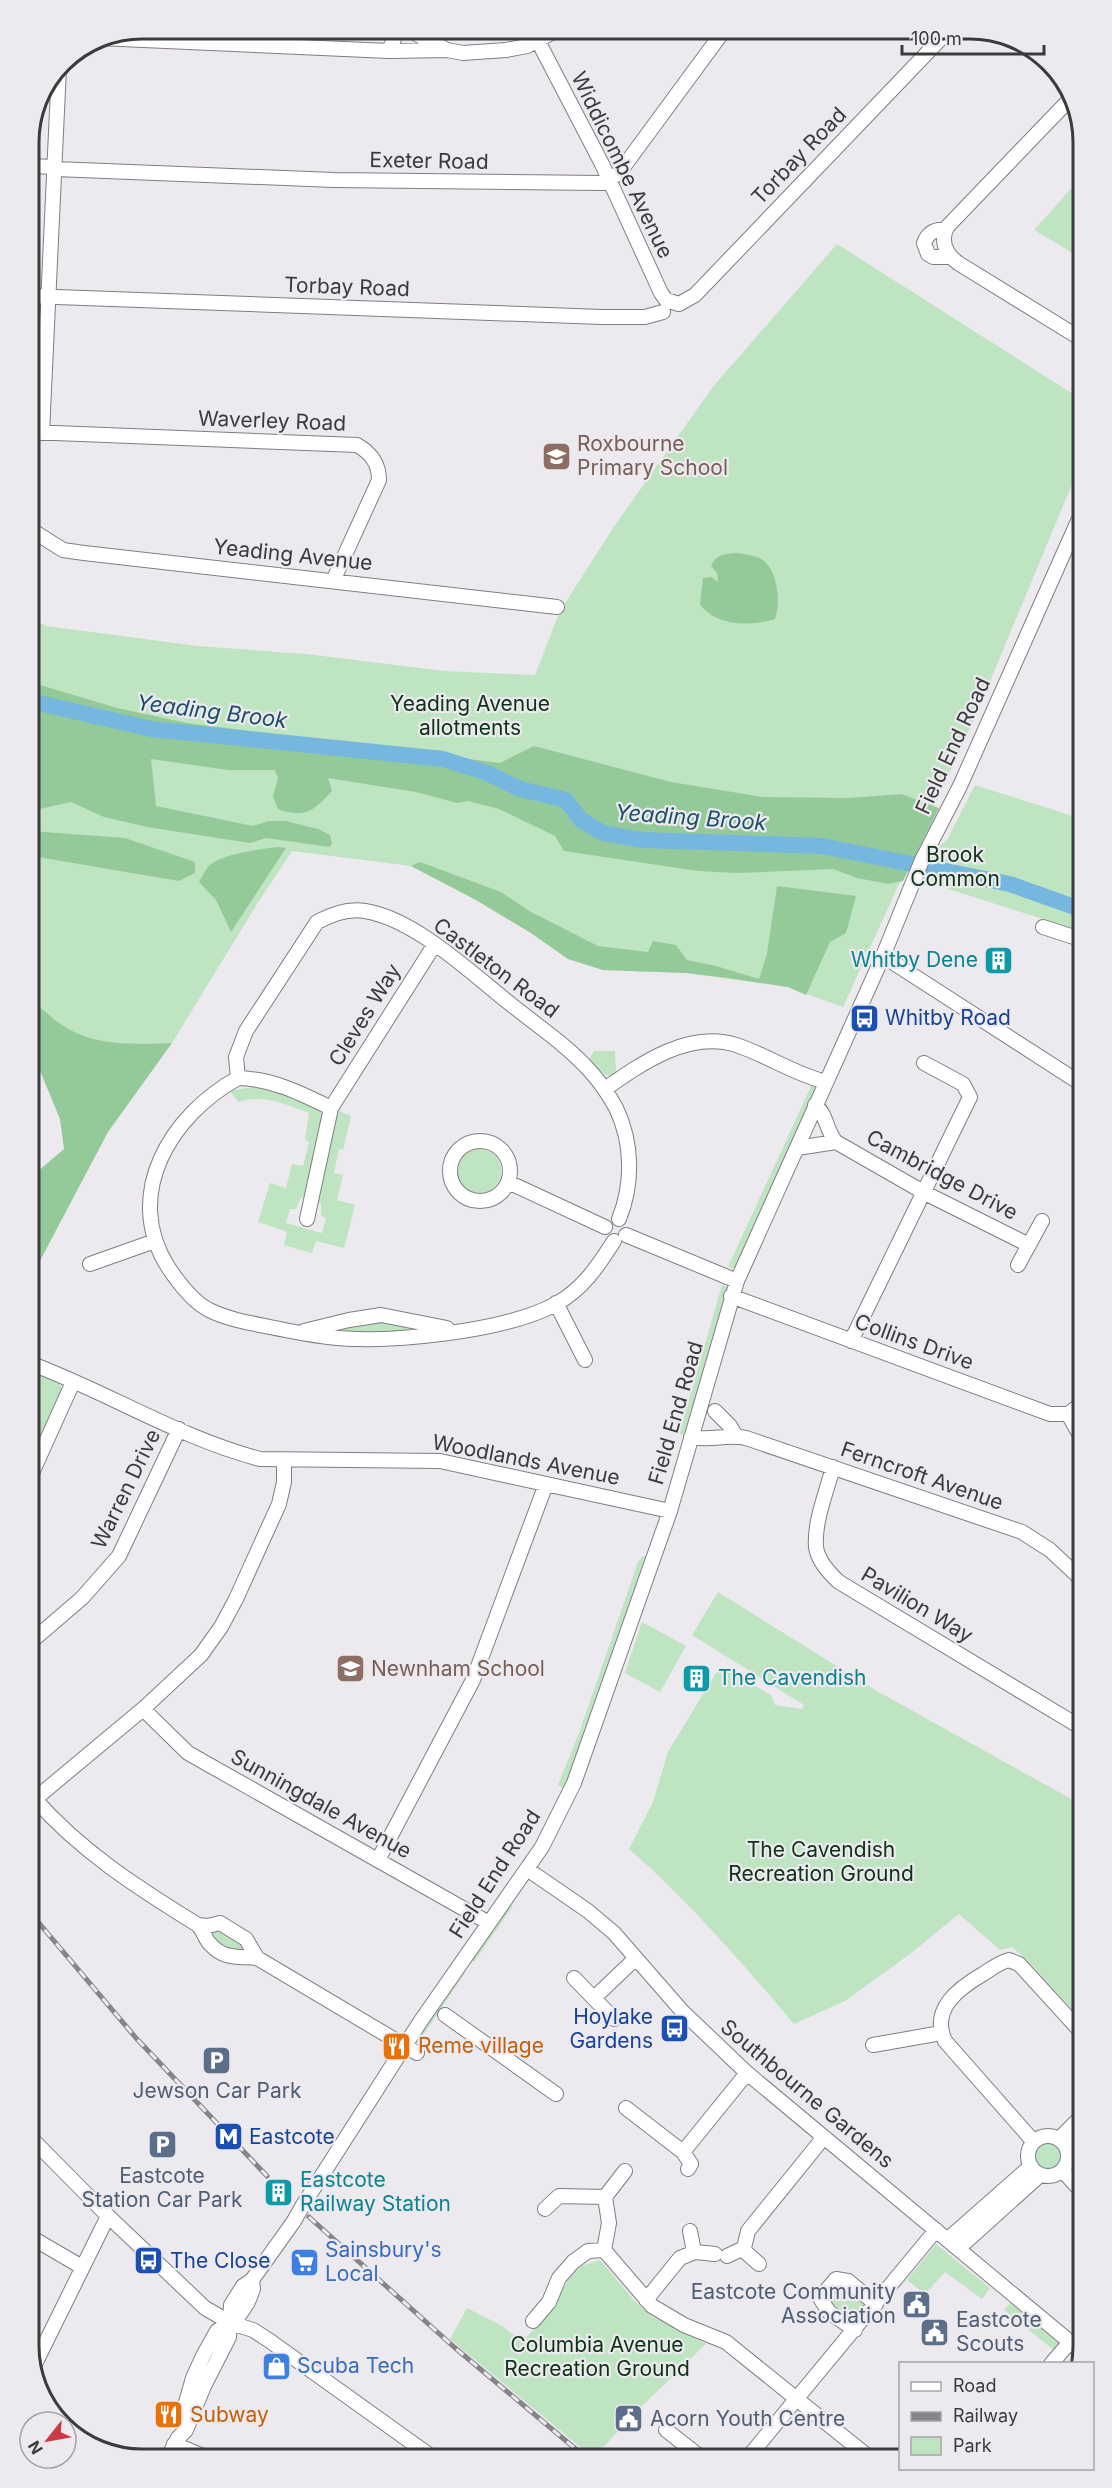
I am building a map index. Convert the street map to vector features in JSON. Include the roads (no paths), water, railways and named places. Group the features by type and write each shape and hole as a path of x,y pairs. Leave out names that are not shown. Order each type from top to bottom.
{"street":[{"path":"389,51 394,39"},
{"path":"426,39 447,50"},
{"path":"134,40 389,51 447,50 463,53 506,50 542,39"},
{"path":"610,181 619,173 718,39"},
{"name":"Torbay Road","path":"39,296 645,317 695,295 940,39"},
{"name":"Widdicombe Avenue","path":"538,41 610,181 668,307"},
{"path":"39,401 49,296 58,82"},
{"path":"950,257 944,240 945,230 1065,103"},
{"name":"Exeter Road","path":"39,167 325,180 585,184 610,181"},
{"path":"945,230 930,233 924,243 928,254 933,257 950,257 1073,334"},
{"name":"Waverley Road","path":"39,433 357,445 367,450 379,470 379,480 333,581"},
{"name":"Field End Road","path":"172,2449 186,2430 204,2386 229,2337 231,2323 250,2298 253,2289 252,2280 294,2221 405,2046 527,1869 555,1822 574,1782 670,1511 731,1296 883,956 920,865 960,786 1073,532"},
{"name":"Yeading Avenue","path":"39,535 63,550 557,607"},
{"name":"Castleton Road","path":"238,1078 236,1057 246,1031 317,922 351,910 365,910 386,916 435,944 573,1054 605,1089 625,1130 628,1156 629,1182 626,1203 619,1219"},
{"path":"1043,927 1073,937"},
{"name":"Cleves Way","path":"331,1108 435,944"},
{"path":"883,956 1073,1078"},
{"path":"605,1089 648,1061 673,1049 716,1041 736,1045 826,1083"},
{"path":"851,1341 970,1097 963,1084 924,1063"},
{"path":"307,1219 331,1108 283,1085 260,1079 238,1078 219,1089 193,1112 171,1137 160,1158 153,1180 151,1204 155,1241 178,1281 208,1309 253,1324 329,1338 435,1335 528,1316 556,1303 588,1279 620,1238 626,1226 619,1219 609,1221 604,1227"},
{"name":"Cambridge Drive","path":"815,1106 822,1110 831,1136 836,1142 925,1193 1029,1245"},
{"path":"471,1142 491,1142 506,1155 509,1163 508,1182 493,1198 483,1201 467,1199 453,1185 450,1176 451,1160 462,1146 471,1142"},
{"name":"Cambridge Drive","path":"797,1149 836,1142"},
{"path":"508,1182 604,1227"},
{"path":"1018,1265 1042,1221"},
{"path":"604,1227 606,1236 620,1238 737,1281"},
{"path":"90,1264 155,1241"},
{"name":"Collins Drive","path":"731,1296 1050,1414 1068,1414"},
{"path":"556,1303 585,1360"},
{"path":"300,1333 349,1320 381,1315 446,1328 469,1328"},
{"name":"Woodlands Avenue","path":"39,1367 179,1429 237,1453 260,1459 440,1461 670,1511"},
{"path":"39,1457 73,1382"},
{"path":"1073,1410 1068,1414 1073,1423"},
{"path":"715,1411 730,1426 736,1436"},
{"name":"Warren Drive","path":"39,1635 82,1598 119,1556 179,1429"},
{"name":"Ferncroft Avenue","path":"691,1437 708,1439 736,1436 1022,1532 1044,1545 1073,1572"},
{"path":"39,1794 143,1709 201,1655 221,1627 236,1599 279,1504 284,1482 284,1461"},
{"name":"Pavilion Way","path":"833,1467 818,1523 816,1548 825,1568 839,1582 1073,1723"},
{"path":"378,1860 473,1680 546,1484"},
{"name":"Sunningdale Avenue","path":"143,1709 188,1753 489,1923"},
{"path":"39,1804 51,1818 126,1880 198,1925 203,1930 209,1944 217,1950 235,1959 256,1958"},
{"name":"Southbourne Gardens","path":"527,1869 588,1911 614,1933 689,2018 747,2073 1073,2344"},
{"path":"198,1925 208,1926 220,1923 228,1926 246,1939 256,1958 417,2053"},
{"path":"594,1998 636,1958"},
{"path":"1034,2142 951,2049 941,2033 942,2015 954,1993 1004,1961 1014,1962 1073,2024"},
{"path":"574,1978 614,2019"},
{"path":"445,2015 556,2094"},
{"path":"873,2045 941,2033"},
{"path":"683,2151 747,2073"},
{"path":"626,2108 683,2151 691,2164 688,2169"},
{"path":"1063,2144 1073,2130"},
{"path":"1046,2136 1063,2144 1068,2161 1063,2171 1052,2176 1035,2170 1028,2154 1034,2142 1046,2136"},
{"path":"742,2249 748,2231 825,2137"},
{"path":"1063,2144 1073,2140"},
{"path":"39,2146 108,2216 205,2308 231,2323 253,2330 270,2341 421,2449"},
{"path":"954,2244 1035,2170"},
{"path":"604,2250 609,2223 605,2197 625,2171"},
{"path":"1063,2171 1073,2182"},
{"path":"546,2209 559,2196 605,2197"},
{"path":"40,2354 108,2216"},
{"path":"755,2449 936,2230"},
{"path":"690,2231 694,2252"},
{"path":"39,2242 82,2267"},
{"path":"646,2300 680,2258 694,2252 721,2255 742,2249"},
{"path":"742,2249 759,2264"},
{"path":"604,2250 646,2300 672,2319 726,2342 859,2449"},
{"path":"533,2321 549,2302 559,2278 573,2262 588,2252 604,2250"},
{"path":"855,2330 829,2312 820,2298 828,2287 836,2279 848,2281 876,2304"},
{"path":"1053,2362 1070,2342"},
{"path":"666,2430 689,2449"},
{"path":"176,2441 191,2449"}],"waterway":[{"name":"Yeading Brook","path":"39,703 151,729 443,759 487,773 520,789 566,800 581,820 603,833 642,840 822,846 1010,884 1073,906"}],"railway":[{"path":"39,1923 136,2038 267,2176"},
{"path":"309,2217 454,2347 576,2449"}],"place":[{"name":"Roxbourne Primary School","path":"556,456"},
{"name":"Whitby Dene","path":"999,960"},
{"name":"Whitby Road","path":"864,1018"},
{"name":"Newnham School","path":"350,1669"},
{"name":"The Cavendish","path":"697,1678"},
{"name":"Hoylake Gardens","path":"674,2029"},
{"name":"Reme village","path":"397,2046"},
{"name":"Jewson Car Park","path":"217,2060"},
{"name":"Eastcote","path":"228,2137"},
{"name":"Eastcote Station Car Park","path":"162,2145"},
{"name":"Eastcote Railway Station","path":"279,2192"},
{"name":"The Close","path":"149,2261"},
{"name":"Sainsbury's Local","path":"304,2262"},
{"name":"Eastcote Community Association","path":"917,2304"},
{"name":"Eastcote Scouts","path":"935,2332"},
{"name":"Scuba Tech","path":"276,2366"},
{"name":"Subway","path":"169,2415"},
{"name":"Acorn Youth Centre","path":"629,2419"}],"park label":[{"name":"Yeading Avenue allotments","path":"470,716"},
{"name":"Brook Common","path":"955,867"},
{"name":"The Cavendish Recreation Ground","path":"821,1862"},
{"name":"Columbia Avenue Recreation Ground","path":"597,2357"}]}
